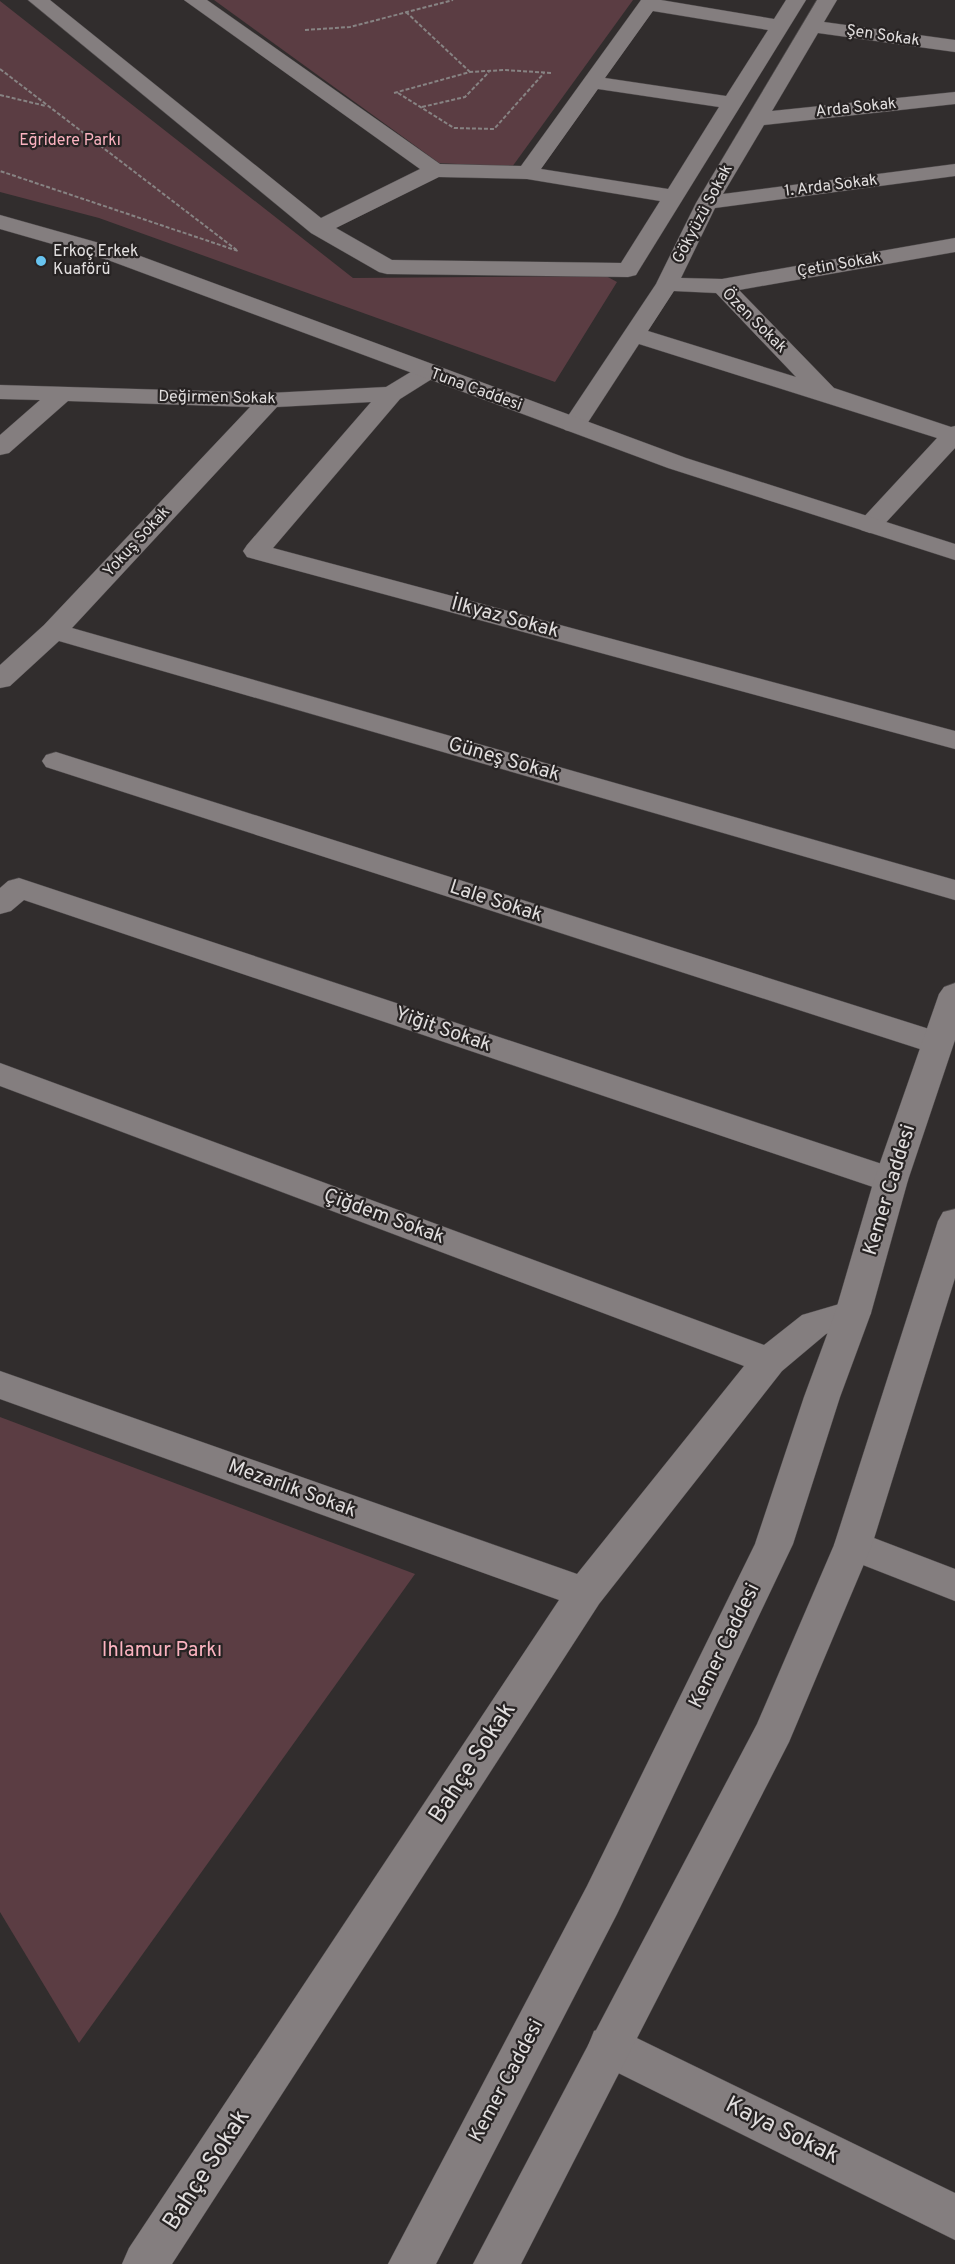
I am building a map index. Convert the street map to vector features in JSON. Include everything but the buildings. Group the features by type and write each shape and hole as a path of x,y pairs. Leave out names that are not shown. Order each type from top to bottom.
{"street":[{"path":"38,0 319,228 387,267 628,270 796,0"},
{"path":"194,0 435,171"},
{"name":"Gökyüzü Sokak","path":"574,425 667,284 707,202 827,0"},
{"path":"527,173 649,2 780,26"},
{"name":"Şen Sokak","path":"812,26 955,46"},
{"path":"593,80 731,103"},
{"name":"Arda Sokak","path":"757,119 955,98"},
{"name":"1. Arda Sokak","path":"707,202 955,170"},
{"path":"319,228 435,171 527,173 673,196"},
{"name":"Tuna Caddesi","path":"0,222 116,255 677,463 955,552"},
{"name":"Çetin Sokak","path":"722,286 955,245"},
{"name":"Özen Sokak","path":"667,284 722,286 825,393"},
{"name":"Özen Sokak","path":"633,334 955,435"},
{"name":"Değirmen Sokak","path":"0,392 270,400 391,394 427,372"},
{"path":"0,448 62,394"},
{"name":"İlkyaz Sokak","path":"391,394 256,551 955,740"},
{"name":"Yokuş Sokak","path":"0,680 54,631 270,400"},
{"path":"870,525 955,435"},
{"name":"Güneş Sokak","path":"54,631 955,890"},
{"name":"Lale Sokak","path":"56,761 937,1043"},
{"name":"Yiğit Sokak","path":"0,904 19,888 891,1180"},
{"name":"Kemer Caddesi","path":"411,2264 602,1900 774,1544 822,1397 853,1313 891,1180 955,994"},
{"name":"Çiğdem Sokak","path":"0,1074 769,1361"},
{"path":"496,2264 775,1730 853,1545 955,1221"},
{"name":"Bahçe Sokak","path":"145,2264 585,1593 769,1361 814,1324 853,1313"},
{"name":"Mezarlık Sokak","path":"0,1385 585,1593"},
{"path":"853,1545 955,1585"},
{"name":"Kaya Sokak","path":"610,2046 955,2217"}],"path":[{"path":"243,34 350,27 453,0"},
{"path":"406,12 470,72"},
{"path":"0,69 238,251 0,171"},
{"path":"421,107 465,97 490,71"},
{"path":"344,106 470,72 544,72 593,80"},
{"path":"397,92 454,128 494,129 544,72"},
{"path":"0,95 49,107"}],"green space":[{"path":"214,0 633,0 512,167 439,163"},
{"name":"Eğridere Parkı","path":"0,1 353,278 606,276 617,282 555,382 99,218 0,192"},
{"name":"Ihlamur Parkı","path":"0,1417 415,1574 79,2043 0,1912"}],"place":[{"name":"Erkoç Erkek Kuaförü","path":"41,261"}]}
